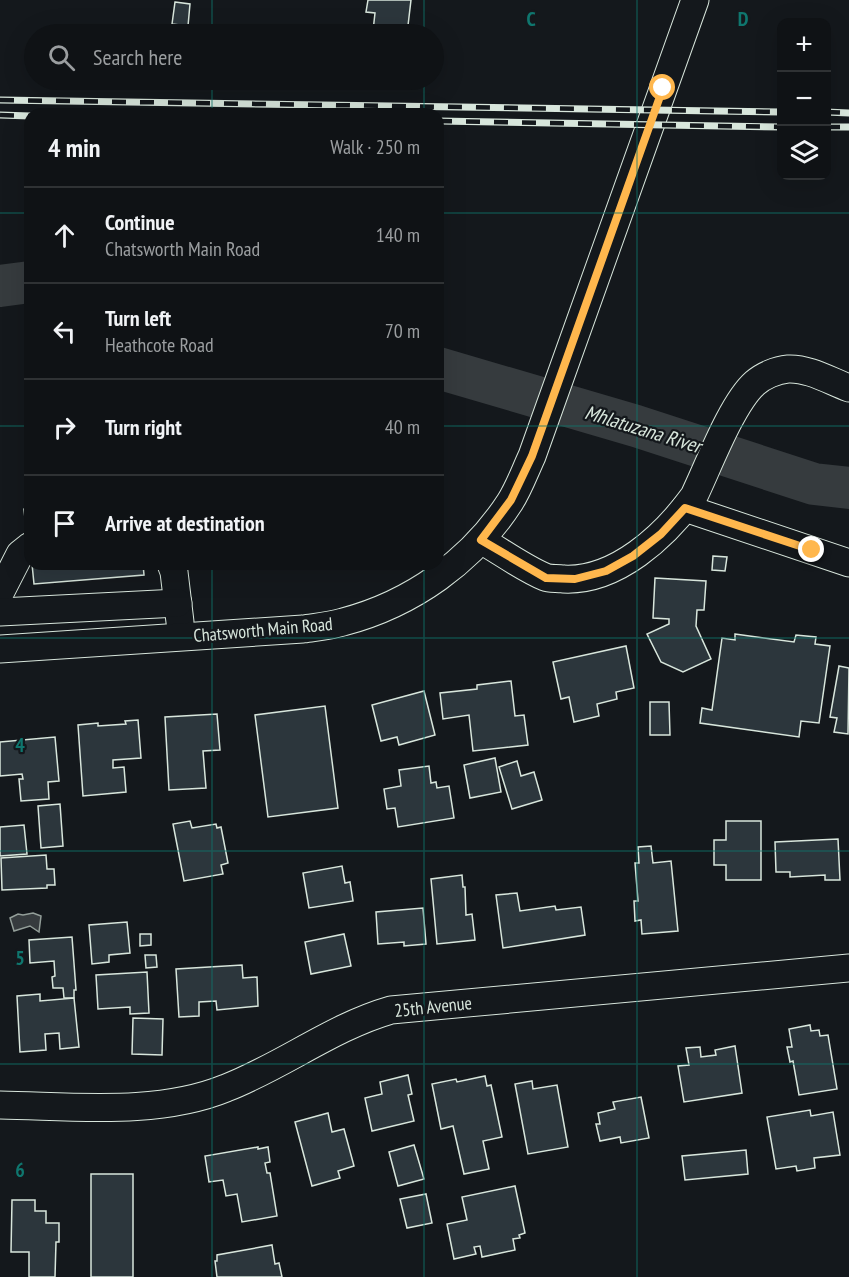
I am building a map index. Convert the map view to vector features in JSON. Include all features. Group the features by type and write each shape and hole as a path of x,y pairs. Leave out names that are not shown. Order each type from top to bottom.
{"street":[{"name":"Chatsworth Main Road","path":"0,649 303,629 343,622 411,596 448,571 481,540 511,500 532,456 695,0"},
{"path":"481,540 546,578 575,579 606,571 633,556 661,534 690,502 739,402 755,383 770,374 789,369 809,372 849,388"},
{"path":"690,502 849,563"},
{"path":"0,593 20,554 24,551"},
{"path":"173,570 181,637"},
{"path":"0,612 178,603"},
{"name":"25th Avenue","path":"0,1105 140,1107 194,1100 227,1088 355,1023 391,1010 849,968"}],"shaded area":[{"path":"33,913 41,916 39,932 30,926 14,931 10,918 18,914"}],"building":[{"path":"368,0 411,0 408,24 374,24 375,13 366,12"},
{"path":"175,2 190,4 188,24 172,24"},
{"path":"713,556 727,557 725,571 712,570"},
{"path":"33,570 144,570 144,575 34,584"},
{"path":"655,578 706,581 704,610 697,610 696,626 711,659 683,672 661,662 647,634 669,624 669,619 653,618"},
{"path":"735,634 794,642 796,635 816,637 815,644 830,646 819,723 801,721 799,737 700,723 702,708 712,710 722,638 735,640"},
{"path":"626,646 634,688 616,692 617,699 597,704 599,716 574,722 569,697 561,699 553,662"},
{"path":"839,666 849,668 848,734 834,732 837,718 830,717"},
{"path":"511,681 515,716 524,715 528,745 473,751 469,715 443,719 440,693 477,689 477,685"},
{"path":"424,691 435,735 399,745 397,737 381,741 372,705"},
{"path":"650,702 669,702 670,735 650,735"},
{"path":"325,706 338,808 268,817 255,715"},
{"path":"217,714 220,750 203,751 206,788 169,790 165,717"},
{"path":"138,720 141,758 113,760 113,768 124,767 126,792 83,796 78,725 126,724 125,721"},
{"path":"55,737 59,781 48,782 49,799 21,801 19,779 23,779 22,774 0,776 0,742"},
{"path":"495,758 501,792 470,798 464,765"},
{"path":"517,761 521,776 534,772 542,800 512,809 499,767"},
{"path":"429,766 431,783 436,782 437,788 449,786 454,818 398,827 395,808 387,809 384,789 401,786 399,770"},
{"path":"60,804 63,846 41,848 38,806"},
{"path":"190,821 192,828 216,824 217,828 221,827 228,863 221,865 223,874 184,881 173,824"},
{"path":"726,821 761,821 761,880 726,880 726,865 714,865 714,840 726,840"},
{"path":"24,825 27,854 0,856 0,827"},
{"path":"838,839 840,880 825,880 825,875 790,877 790,872 776,872 775,842"},
{"path":"651,846 653,863 671,861 678,931 642,934 641,920 635,921 634,901 638,901 635,863 639,863 638,847"},
{"path":"46,855 47,869 54,869 55,885 47,885 47,888 2,890 1,858"},
{"path":"342,866 345,883 350,882 353,901 309,908 303,873"},
{"path":"462,875 466,915 472,914 475,940 437,944 431,879"},
{"path":"517,893 520,911 555,906 556,910 581,907 585,935 503,948 496,895"},
{"path":"423,908 426,944 404,946 404,942 378,944 376,912"},
{"path":"127,922 130,953 109,955 109,962 92,964 89,925"},
{"path":"140,934 151,934 151,945 140,946"},
{"path":"344,934 351,966 311,974 305,942"},
{"path":"72,937 76,990 74,990 74,998 64,998 63,988 53,988 54,961 30,963 29,940"},
{"path":"145,955 156,955 157,967 146,968"},
{"path":"242,965 243,978 257,977 258,1006 217,1010 216,1001 199,1002 199,1016 179,1017 176,969"},
{"path":"147,972 149,1013 130,1014 130,1007 98,1009 96,975"},
{"path":"40,994 40,1001 74,998 79,1047 60,1049 59,1033 45,1034 46,1050 20,1052 17,996"},
{"path":"133,1018 163,1019 162,1055 132,1054"},
{"path":"810,1025 811,1031 819,1030 820,1036 828,1035 837,1089 799,1095 793,1061 790,1062 787,1047 792,1047 789,1029"},
{"path":"735,1046 742,1093 684,1102 678,1066 689,1065 686,1048 700,1047 701,1057 716,1055 715,1050"},
{"path":"408,1075 412,1094 408,1095 414,1121 372,1131 365,1098 382,1094 380,1082"},
{"path":"485,1076 487,1086 491,1085 502,1137 483,1141 489,1169 464,1174 453,1126 441,1129 432,1084"},
{"path":"532,1081 533,1089 557,1085 568,1147 528,1154 515,1084"},
{"path":"641,1097 649,1138 621,1143 620,1137 600,1141 596,1124 600,1124 598,1113 615,1109 613,1102"},
{"path":"810,1110 811,1116 833,1112 840,1155 814,1158 815,1168 797,1171 796,1166 776,1169 767,1117"},
{"path":"328,1113 332,1132 344,1129 354,1166 338,1171 340,1178 312,1186 295,1122"},
{"path":"414,1145 424,1179 398,1186 389,1152"},
{"path":"258,1147 258,1149 268,1147 270,1162 265,1163 267,1173 270,1173 277,1216 242,1222 237,1194 226,1196 223,1180 209,1182 205,1156"},
{"path":"746,1150 748,1174 685,1180 682,1156"},
{"path":"91,1174 133,1174 133,1277 91,1277"},
{"path":"515,1186 525,1233 519,1235 520,1238 513,1239 515,1250 482,1257 480,1246 474,1247 476,1254 454,1259 447,1224 467,1220 462,1197"},
{"path":"426,1194 432,1223 407,1228 400,1199"},
{"path":"12,1200 35,1200 35,1211 46,1211 46,1223 59,1223 55,1277 29,1277 29,1252 11,1252"},
{"path":"272,1245 275,1264 279,1263 282,1277 217,1277 215,1261 217,1261 217,1255"}],"waterway":[{"name":"Mhlatuzana River","path":"0,286 24,283"},
{"name":"Mhlatuzana River","path":"444,370 636,426 814,484 849,488"}],"railway":[{"path":"0,100 777,112"},
{"path":"831,112 849,113"},
{"path":"0,115 24,116"},
{"path":"444,121 777,127"},
{"path":"831,127 849,127"}],"route":[{"path":"663,88 532,456 511,500 481,540 546,578 575,579 606,571 633,556 661,534 685,508 812,550"}]}
